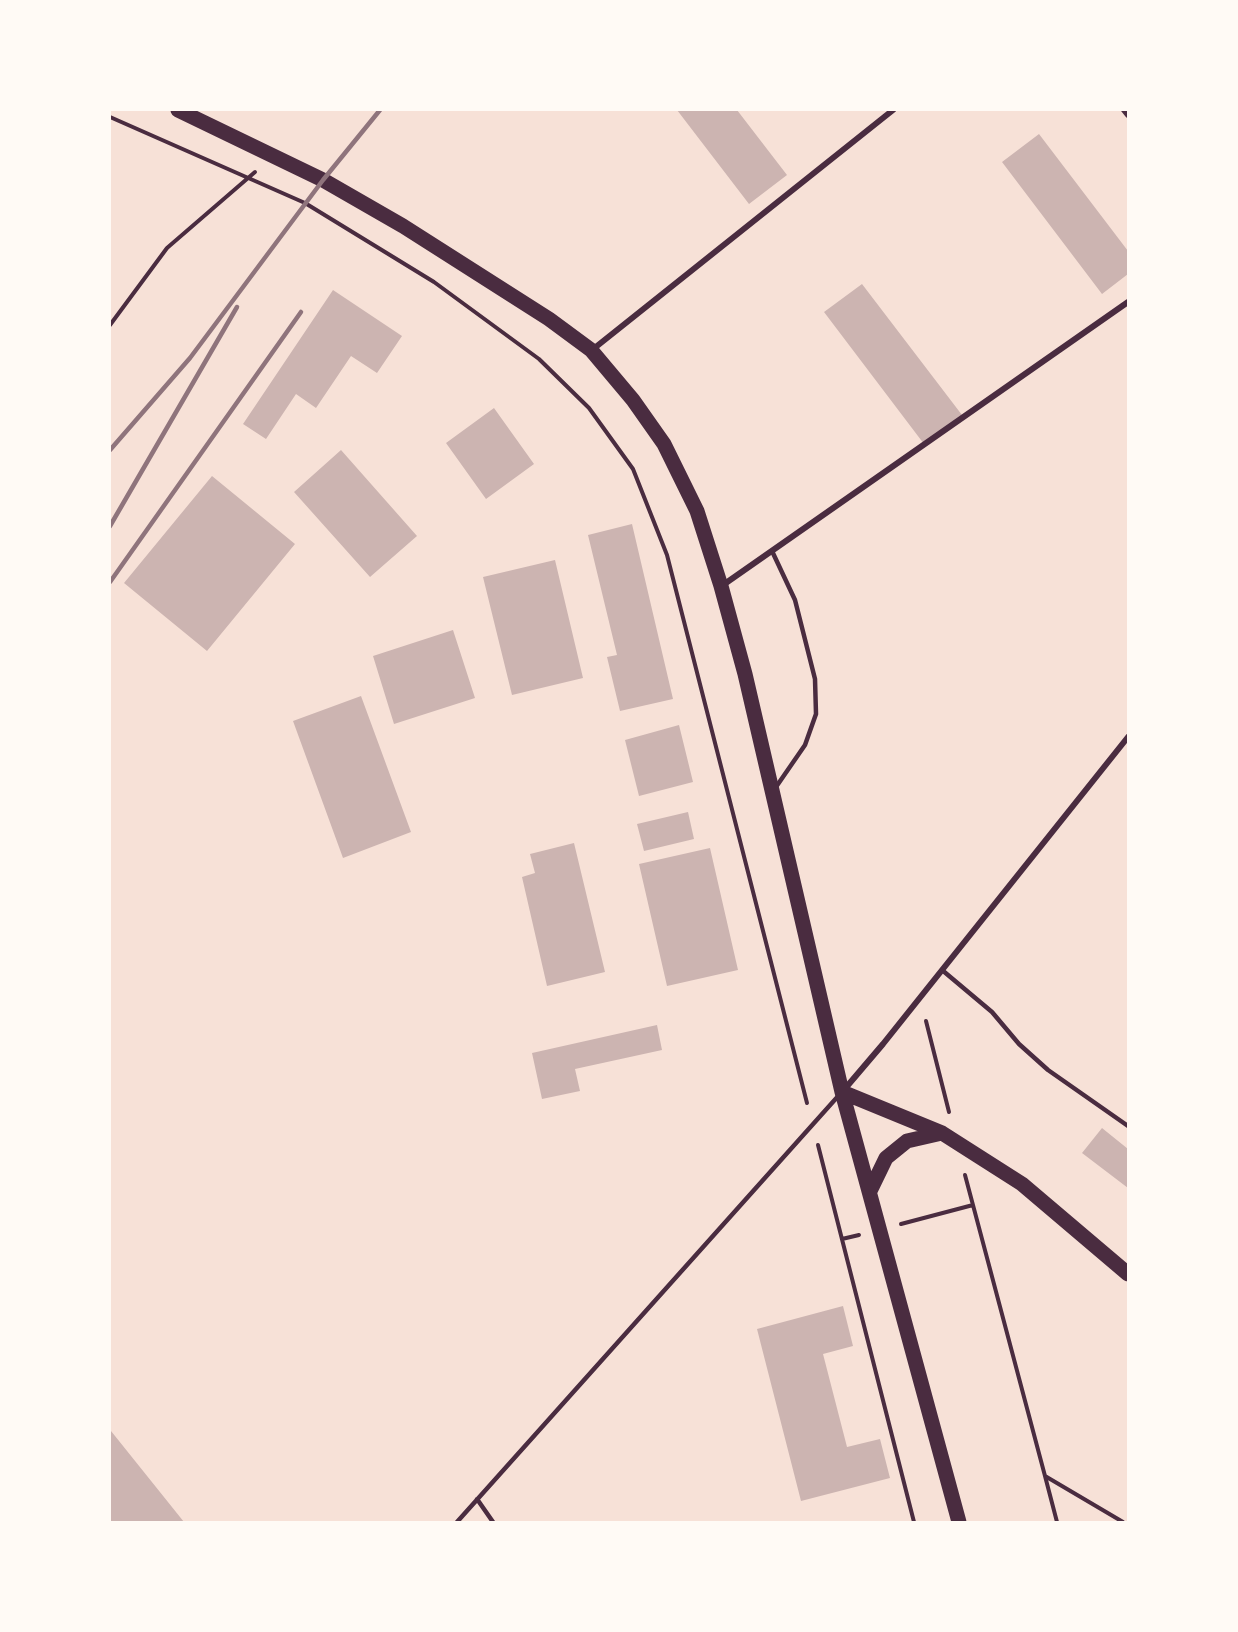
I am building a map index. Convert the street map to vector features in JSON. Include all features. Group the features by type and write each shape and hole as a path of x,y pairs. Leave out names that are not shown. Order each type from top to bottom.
{"main road":[{"path":"178,110 322,180 403,226 549,318 591,350 633,400 664,444 697,511 721,586 842,1092 959,1522"},
{"path":"842,1092 942,1133 1022,1184 1128,1275"},
{"path":"870,1191 886,1158 907,1141 942,1133"}],"street":[{"path":"591,350 893,110"},
{"path":"1124,110 1128,115"},
{"path":"721,586 1128,302"},
{"path":"842,1092 1128,736"}],"lane":[{"path":"772,551 795,600 815,679 816,714 805,745 772,792"},
{"path":"942,970 992,1012 1019,1044 1048,1070 1128,1126"},
{"path":"457,1522 842,1092"},
{"path":"477,1499 493,1522"}],"path":[{"path":"110,117 305,203 434,282 539,359 589,408 633,470 667,555 914,1522"},
{"path":"110,325 167,248 273,156"},
{"path":"920,997 1057,1522"},
{"path":"842,1239 973,1205"},
{"path":"1044,1476 1123,1522"}],"building":[{"path":"677,110 737,110 787,175 749,204"},
{"path":"1039,134 1128,251 1128,274 1102,294 1002,162"},
{"path":"862,284 962,415 924,444 824,312"},
{"path":"333,290 402,336 377,373 351,356 316,408 296,394 266,439 243,424"},
{"path":"494,408 534,464 486,499 446,443"},
{"path":"341,450 417,536 370,577 294,492"},
{"path":"212,476 295,544 207,651 124,583"},
{"path":"632,524 673,699 620,711 607,657 617,655 588,535"},
{"path":"555,560 583,678 512,695 483,577"},
{"path":"453,630 475,698 394,724 373,656"},
{"path":"361,696 411,832 343,858 293,721"},
{"path":"679,725 693,782 639,796 625,740"},
{"path":"688,812 694,839 644,851 637,824"},
{"path":"574,843 605,972 547,986 522,877 535,873 530,854"},
{"path":"710,848 738,970 667,986 639,864"},
{"path":"657,1025 662,1050 575,1069 580,1091 542,1099 532,1053"},
{"path":"1102,1128 1128,1149 1128,1188 1082,1153"},
{"path":"843,1306 853,1346 823,1354 847,1447 880,1439 890,1478 801,1501 757,1329"},
{"path":"111,1431 184,1522 110,1522"}],"railway":[{"path":"110,450 190,358 323,180 380,110"},
{"path":"110,526 237,307"},
{"path":"110,582 301,312"}]}
